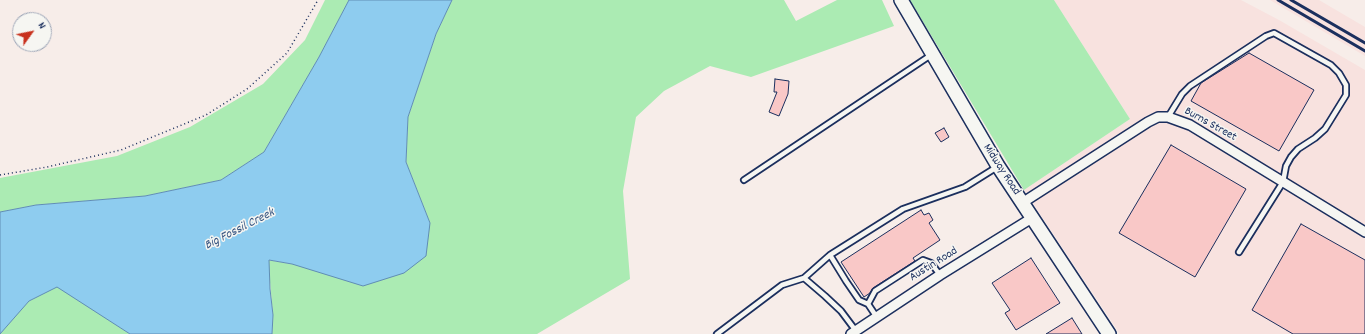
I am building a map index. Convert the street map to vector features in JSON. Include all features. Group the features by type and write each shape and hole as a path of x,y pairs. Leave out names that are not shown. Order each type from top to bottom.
{"main road":[{"name":"Midway Road","path":"901,0 998,166 1109,334"}],"street":[{"name":"Burns Street","path":"1022,203 1148,122 1158,117 1168,116 1190,125 1365,232"},
{"name":"Austin Road","path":"853,332 940,275 1032,218"}],"lane":[{"path":"1168,116 1182,94 1190,86 1266,36 1274,33 1331,65 1339,73 1346,85 1346,96 1325,129 1315,138 1298,148 1291,157 1286,166 1283,182 1239,252"},
{"path":"744,180 932,54"},
{"path":"717,334 782,285 804,278 830,255 903,209 965,186 998,166"},
{"path":"830,255 859,300 868,304 876,316"},
{"path":"868,304 876,290 923,260 931,263 940,275"},
{"path":"804,278 838,308 853,332"}],"path":[{"path":"0,175 47,167 121,150 206,115 247,89 287,53 318,0"}],"shaded area":[{"path":"1054,0 1241,0 1279,20 1365,70 1365,334 1120,334 1024,190 1130,119"},
{"path":"1270,0 1319,0 1365,27 1365,56"}],"green space":[{"path":"325,0 349,0 319,57 264,152 221,180 145,196 36,205 0,212 0,178 117,156 190,127 263,84 305,40"},
{"path":"452,0 784,0 796,21 837,0 882,0 894,26 751,77 710,66 664,91 636,117 623,191 630,279 537,334 272,334 273,315 268,260 292,264 430,223 406,162 408,117 436,34"},
{"path":"910,0 1054,0 1130,119 1024,190"},
{"path":"57,286 130,334 0,334 6,325 29,301"}],"water":[{"name":"Big Fossil Creek","path":"349,0 452,0 436,34 408,117 406,162 430,223 426,256 404,273 363,286 292,264 269,260 273,315 272,334 130,334 57,287 29,301 0,334 0,212 36,205 145,196 221,180 264,152 319,57"}],"building":[{"path":"1249,53 1314,90 1279,151 1191,101 1201,83"},
{"path":"775,79 789,81 788,94 779,116 769,112 777,92 774,92"},
{"path":"944,128 949,137 941,142 935,133"},
{"path":"1171,145 1246,189 1195,277 1119,233"},
{"path":"921,210 924,215 929,213 933,220 929,223 940,240 913,258 915,261 873,288 870,293 864,297 841,262"},
{"path":"1301,224 1365,260 1365,334 1293,334 1252,310"},
{"path":"1031,258 1060,303 1016,330 1005,313 1010,310 992,283"},
{"path":"1072,318 1082,334 1046,334"}],"railway":[{"path":"1278,0 1365,51"},
{"path":"1291,0 1365,43"}]}
